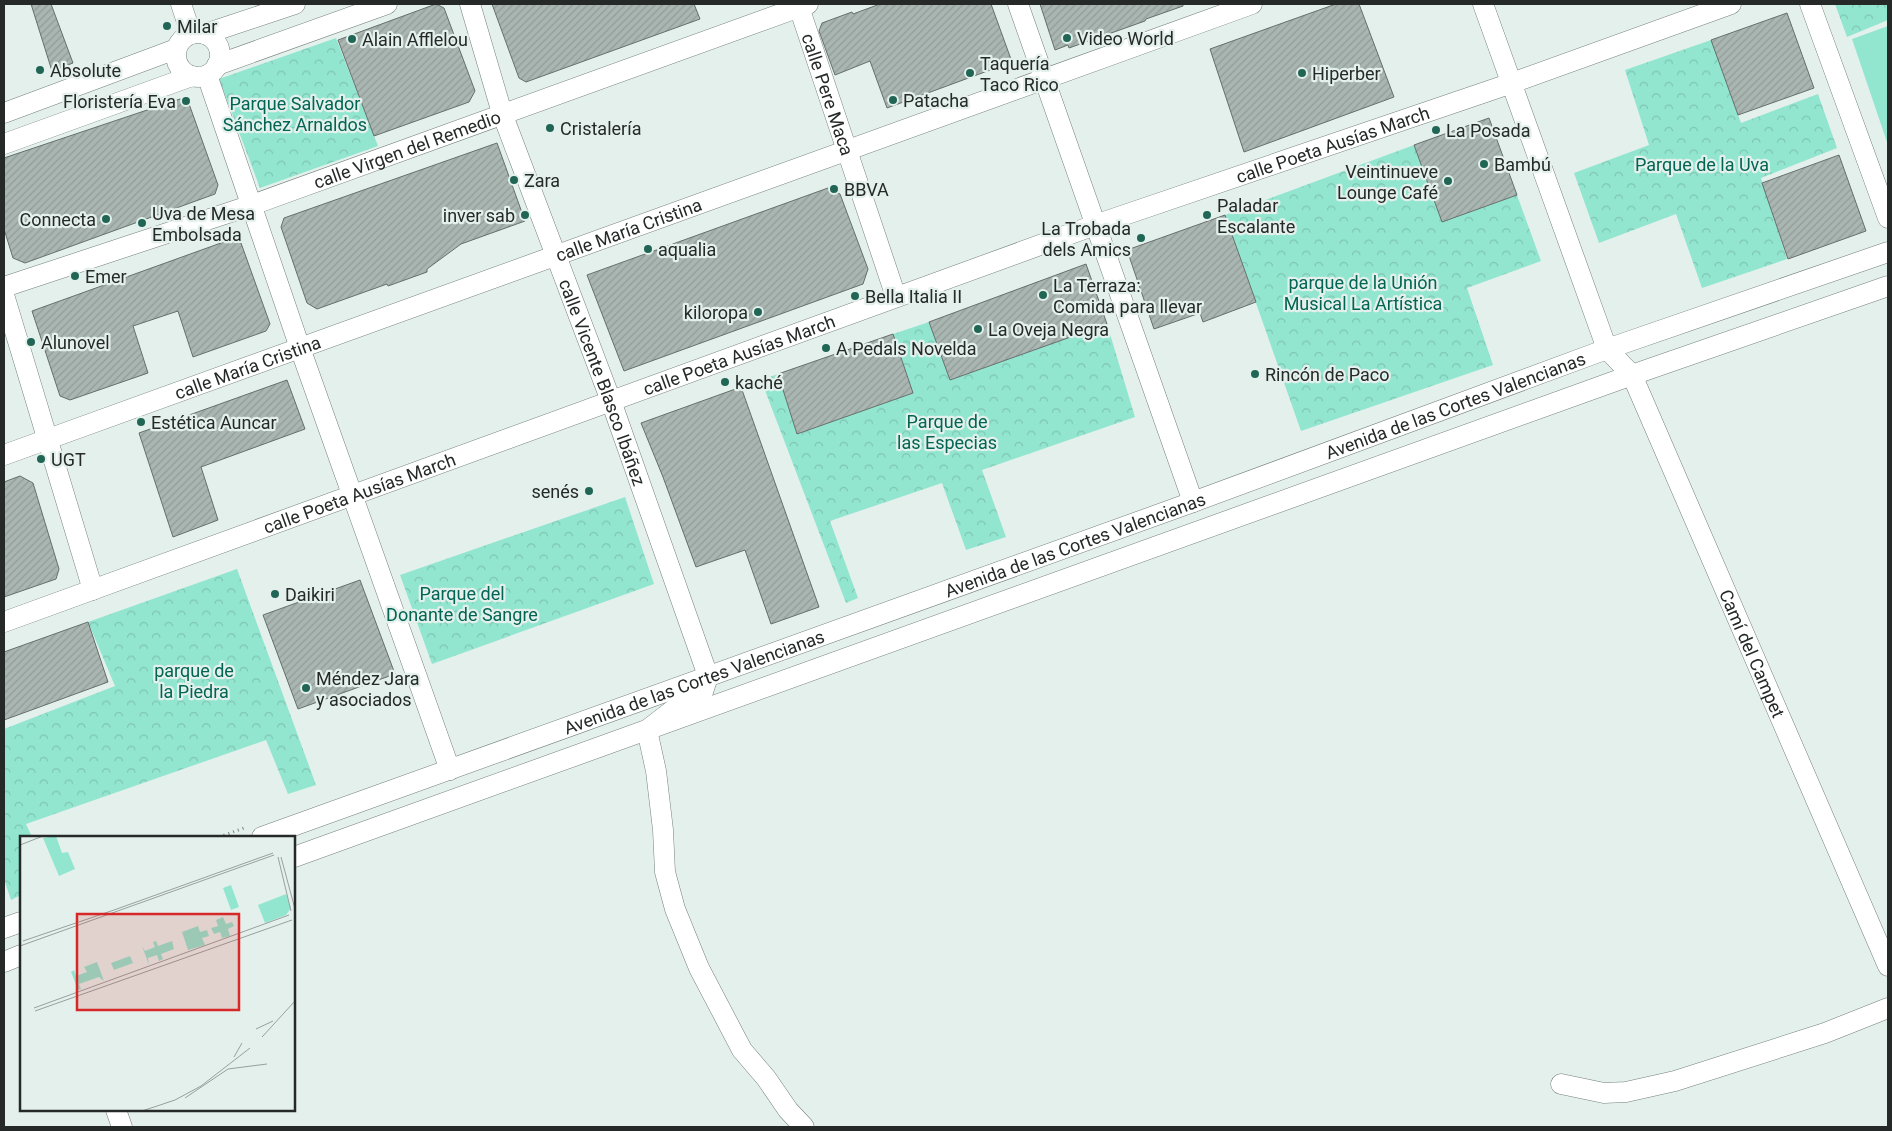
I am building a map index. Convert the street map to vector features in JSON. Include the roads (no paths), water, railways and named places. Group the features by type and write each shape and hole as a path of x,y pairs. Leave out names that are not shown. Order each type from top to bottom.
{"street":[{"path":"181,4 198,34 212,38 219,50 206,72 300,348 354,495 450,770"},
{"path":"206,72 181,69 177,62 176,49 180,42 198,34 295,4"},
{"path":"4,144 206,72 387,4"},
{"name":"calle Vicente Blasco Ibáñez","path":"470,4 502,113 611,401 708,676"},
{"path":"1018,4 1046,79 1095,225 1193,502"},
{"name":"calle María Cristina","path":"4,455 1252,4"},
{"path":"1483,4 1607,349"},
{"name":"calle Poeta Ausías March","path":"4,622 1095,225 1512,83 1731,4"},
{"path":"1810,4 1888,218"},
{"name":"calle Virgen del Remedio","path":"4,287 252,206 502,113 760,12 804,5"},
{"name":"calle Pere Maca","path":"804,5 848,150 896,297"},
{"path":"4,113 176,49"},
{"name":"Avenida de las Cortes Valencianas","path":"265,836 1193,502 1607,349 1888,252"},
{"name":"Avenida de las Cortes Valencianas","path":"295,857 1632,376 1888,286"},
{"path":"4,295 93,590"},
{"name":"Camí del Campet","path":"1607,349 1632,376 1888,966"},
{"path":"708,676 702,695 673,710 647,730 659,800 665,872 675,909 698,968 742,1050 766,1078 788,1110 804,1127"},
{"path":"4,928 20,922"},
{"path":"4,962 20,955"},
{"path":"1561,1084 1604,1093 1626,1092 1675,1081 1825,1033 1888,1008"},
{"path":"116,1111 122,1127"}],"place":[{"name":"Milar","path":"167,26"},
{"name":"Video World","path":"1067,38"},
{"name":"Alain Afflelou","path":"352,39"},
{"name":"Absolute","path":"40,70"},
{"name":"Taquería Taco Rico","path":"970,73"},
{"name":"Hiperber","path":"1302,73"},
{"name":"Patacha","path":"893,100"},
{"name":"Floristería Eva","path":"186,101"},
{"name":"Cristalería","path":"550,128"},
{"name":"La Posada","path":"1436,130"},
{"name":"Bambú","path":"1484,164"},
{"name":"Zara","path":"514,180"},
{"name":"Veintinueve Lounge Café","path":"1448,181"},
{"name":"BBVA","path":"834,189"},
{"name":"inver sab","path":"525,215"},
{"name":"Paladar Escalante","path":"1207,215"},
{"name":"Connecta","path":"106,219"},
{"name":"Uva de Mesa Embolsada","path":"142,223"},
{"name":"La Trobada dels Amics","path":"1141,238"},
{"name":"aqualia","path":"648,249"},
{"name":"Emer","path":"75,276"},
{"name":"La Terraza: Comida para llevar","path":"1043,295"},
{"name":"Bella Italia II","path":"855,296"},
{"name":"kiloropa","path":"758,312"},
{"name":"La Oveja Negra","path":"978,329"},
{"name":"Alunovel","path":"31,342"},
{"name":"A Pedals Novelda","path":"826,348"},
{"name":"Rincón de Paco","path":"1255,374"},
{"name":"kaché","path":"725,382"},
{"name":"Estética Auncar","path":"141,422"},
{"name":"UGT","path":"41,459"},
{"name":"senés","path":"589,491"},
{"name":"Daikiri","path":"275,594"},
{"name":"Méndez Jara y asociados","path":"306,688"}],"park label":[{"name":"Parque Salvador Sánchez Arnaldos","path":"295,113"},
{"name":"Parque de la Uva","path":"1702,164"},
{"name":"parque de la Unión Musical La Artística","path":"1363,292"},
{"name":"Parque de las Especias","path":"947,431"},
{"name":"Parque del Donante de Sangre","path":"462,603"},
{"name":"parque de la Piedra","path":"194,680"}]}
